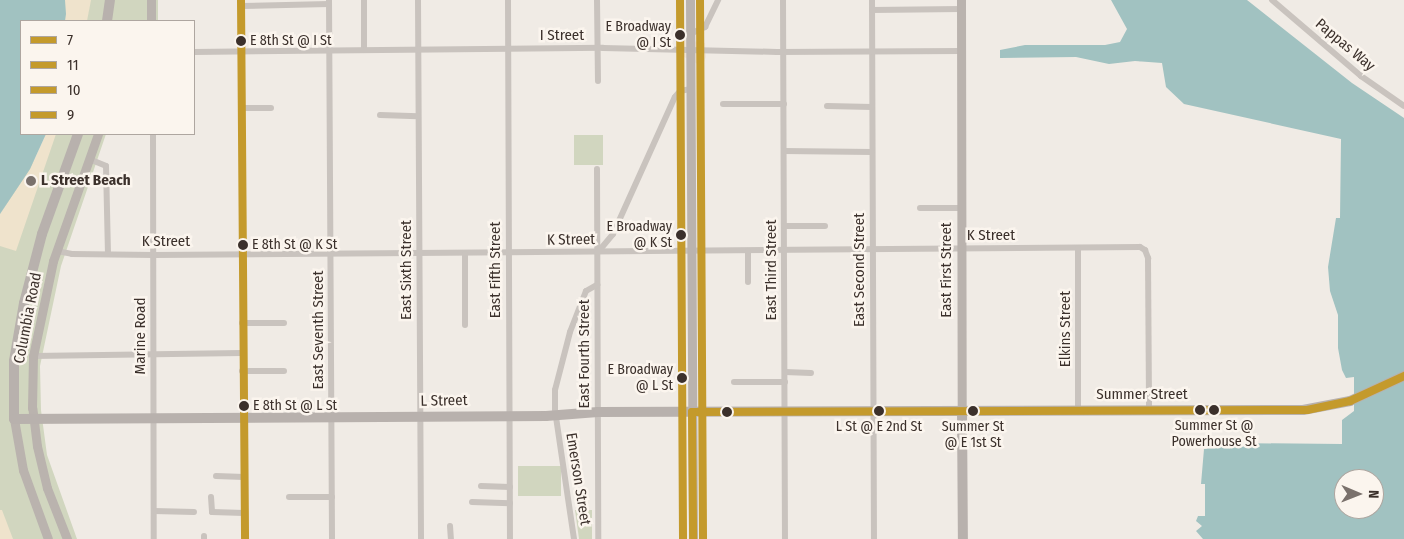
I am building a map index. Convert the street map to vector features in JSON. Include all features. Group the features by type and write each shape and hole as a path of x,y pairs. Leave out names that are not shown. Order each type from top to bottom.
{"main road":[{"path":"107,20 110,0"},
{"path":"151,0 151,20"},
{"path":"690,0 693,539"},
{"name":"East First Street","path":"961,4 963,539"},
{"path":"48,539 23,470 14,419 14,360 24,303 42,234 78,135"},
{"name":"Columbia Road","path":"67,539 44,478 33,418 33,356 56,251 98,135"},
{"name":"Summer Street","path":"873,412 1310,410 1350,401 1404,376"},
{"name":"L Street","path":"14,419 510,416 598,412 873,412"}],"street":[{"path":"364,0 364,50"},
{"name":"East Sixth Street","path":"418,0 421,539"},
{"name":"East Fifth Street","path":"508,0 510,539"},
{"path":"597,0 598,80"},
{"path":"690,34 706,27 718,0"},
{"name":"East Third Street","path":"783,0 785,539"},
{"name":"East Second Street","path":"872,0 874,539"},
{"name":"Pappas Way","path":"1272,0 1361,76 1404,106"},
{"path":"245,539 242,371 241,3 330,2"},
{"name":"East Seventh Street","path":"330,2 332,539"},
{"path":"872,10 961,4"},
{"name":"I Street","path":"195,52 597,48 783,52 961,51"},
{"path":"598,252 613,234 675,97 680,91 690,89"},
{"path":"723,104 784,104"},
{"path":"827,106 872,107"},
{"path":"242,108 271,108"},
{"path":"380,116 418,116"},
{"name":"Marine Road","path":"153,135 154,539"},
{"path":"784,151 872,152"},
{"path":"89,159 106,166 108,254"},
{"name":"East Fourth Street","path":"597,169 598,539"},
{"path":"920,208 962,208"},
{"path":"784,226 825,226"},
{"name":"K Street","path":"56,251 154,255 509,254 1078,248 1145,250 1148,258 1150,410"},
{"name":"Elkins Street","path":"1078,248 1078,411"},
{"path":"748,251 748,282"},
{"path":"465,254 465,325"},
{"name":"Emerson Street","path":"574,539 556,415 556,385 566,343 586,291 597,285"},
{"path":"242,323 284,323"},
{"path":"33,356 242,353"},
{"path":"242,371 284,371"},
{"path":"785,372 810,373"},
{"path":"734,382 785,382"},
{"path":"216,476 244,478"},
{"path":"481,486 510,486"},
{"path":"211,497 212,512 244,513"},
{"path":"289,497 332,497"},
{"path":"472,502 510,503"},
{"path":"154,511 194,512"},
{"path":"450,526 451,539"}],"green space":[{"path":"65,0 158,0 158,20 65,20"},
{"path":"46,135 106,135 61,266 40,366 41,410 47,455 77,539 0,539 0,214 40,151"},
{"path":"574,135 603,135 603,165 574,165"},
{"path":"518,466 561,466 561,496 518,496"},
{"path":"575,510 592,510 592,539 579,539"}],"sand":[{"path":"65,0 91,0 87,20 65,20"},
{"name":"L Street Beach","path":"46,135 56,135 16,251 0,246 0,214 30,169"},
{"path":"0,510 2,510 13,539 0,539"}],"shaded area":[{"path":"679,39 705,43 706,57 702,66 678,54"}],"water":[{"path":"0,0 65,0 65,20 20,20 20,135 46,135 30,169 0,214"},
{"path":"1111,0 1247,0 1352,83 1404,118 1404,539 1203,539 1196,531 1202,526 1196,521 1198,516 1205,516 1205,484 1201,484 1204,449 1230,443 1342,444 1342,420 1354,411 1354,377 1346,378 1342,370 1338,348 1338,315 1330,291 1328,267 1336,218 1340,218 1341,139 1184,104 1166,87 1162,63 1135,61 1109,64 1076,57 1000,58 1000,50 1025,45 1105,45 1120,42 1127,29"}],"transit line":[{"name":"11","path":"241,0 245,539"},
{"name":"10","path":"680,0 683,539"},
{"name":"9","path":"700,0 703,539"},
{"name":"7","path":"692,412 1307,410 1350,401 1404,376"},
{"name":"7","path":"692,412 693,539"}],"place":[{"name":"E Broadway @ I St","path":"680,35"},
{"name":"E 8th St @ I St","path":"241,41"},
{"name":"L Street Beach","path":"31,181"},
{"name":"E Broadway @ K St","path":"681,235"},
{"name":"E 8th St @ K St","path":"243,245"},
{"name":"E Broadway @ L St","path":"682,378"},
{"name":"E 8th St @ L St","path":"244,406"},
{"name":"Summer St @ Powerhouse St","path":"1214,410"},
{"name":"L St @ E 2nd St","path":"879,411"},
{"name":"Summer St @ E 1st St","path":"973,411"}]}
